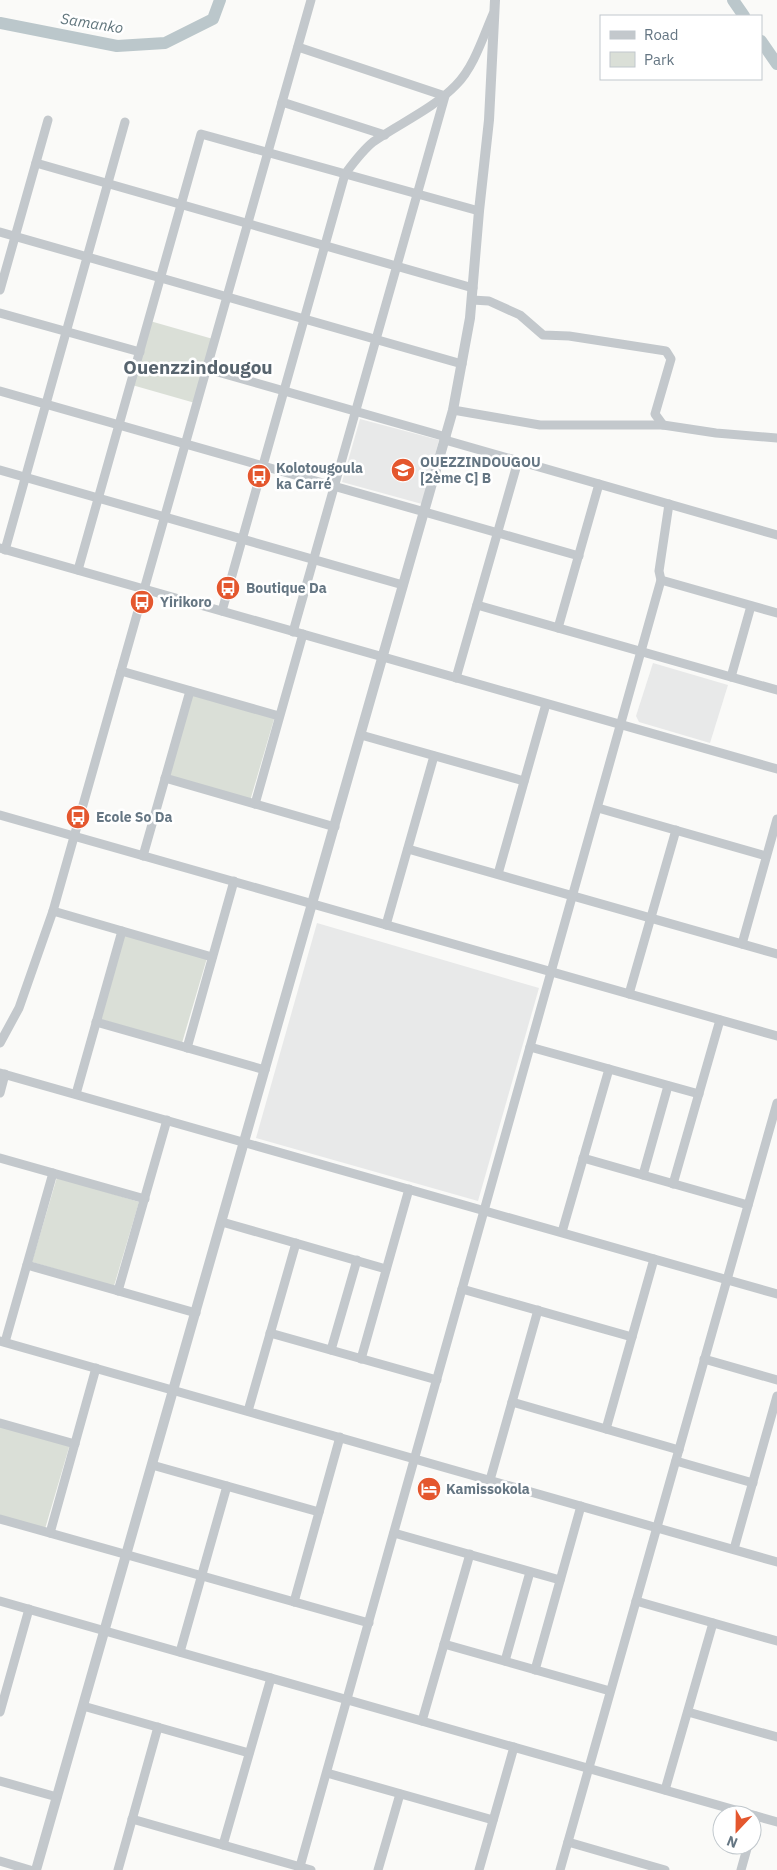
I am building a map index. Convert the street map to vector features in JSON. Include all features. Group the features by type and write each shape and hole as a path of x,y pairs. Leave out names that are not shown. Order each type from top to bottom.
{"street":[{"path":"0,1043 19,1008 53,911 311,0"},
{"path":"36,1870 453,410 472,300 479,211 490,120 495,0"},
{"path":"222,612 346,174 360,154 385,135 445,96 466,73 493,14"},
{"path":"298,47 445,96"},
{"path":"254,804 279,716 314,559 445,96"},
{"path":"282,102 385,135"},
{"path":"0,290 48,120"},
{"path":"125,122 25,477 2,549 777,769"},
{"path":"78,570 201,134 479,211"},
{"path":"36,163 473,288"},
{"path":"0,232 462,364"},
{"path":"472,300 489,300 520,315 542,335 569,336 666,351 671,359 655,414 663,425"},
{"path":"0,313 140,352"},
{"path":"207,369 777,535"},
{"path":"0,392 579,556"},
{"path":"453,410 540,425 663,425 716,434 777,438"},
{"path":"456,678 518,461"},
{"path":"0,470 404,585"},
{"path":"558,628 599,484"},
{"path":"300,1868 642,651 661,580 659,571 669,504"},
{"path":"661,580 777,613"},
{"path":"477,605 777,690"},
{"path":"731,677 751,606"},
{"path":"121,671 279,716"},
{"path":"143,856 190,691"},
{"path":"498,874 546,704"},
{"path":"361,735 524,781"},
{"path":"386,925 434,756"},
{"path":"165,778 334,827"},
{"path":"598,808 766,856"},
{"path":"0,815 777,1036"},
{"path":"742,944 777,819"},
{"path":"630,994 676,830"},
{"path":"408,849 777,954"},
{"path":"187,1048 234,881"},
{"path":"53,911 212,957"},
{"path":"76,1094 122,931"},
{"path":"673,1184 720,1020"},
{"path":"96,1022 265,1070"},
{"path":"530,1047 699,1094"},
{"path":"562,1232 609,1069"},
{"path":"0,1093 3,1073 777,1294"},
{"path":"643,1175 668,1086"},
{"path":"560,1870 704,1359 775,1117 777,1103"},
{"path":"118,1291 167,1120"},
{"path":"0,1158 145,1199"},
{"path":"583,1158 748,1205"},
{"path":"53,1173 3,1341 777,1562"},
{"path":"361,1359 409,1189"},
{"path":"222,1222 386,1268"},
{"path":"248,1411 296,1243"},
{"path":"606,1429 654,1259"},
{"path":"332,1350 357,1260"},
{"path":"27,1265 196,1313"},
{"path":"462,1289 632,1337"},
{"path":"490,1480 538,1310"},
{"path":"270,1333 437,1380"},
{"path":"704,1359 777,1380"},
{"path":"50,1533 96,1368"},
{"path":"734,1549 775,1411 777,1396"},
{"path":"512,1402 679,1450"},
{"path":"0,1423 75,1444"},
{"path":"294,1602 340,1437"},
{"path":"676,1461 753,1482"},
{"path":"152,1465 319,1512"},
{"path":"180,1652 227,1486"},
{"path":"535,1670 581,1506"},
{"path":"0,1519 368,1623"},
{"path":"394,1533 560,1580"},
{"path":"422,1721 470,1554"},
{"path":"505,1661 530,1572"},
{"path":"0,1601 718,1805"},
{"path":"636,1601 777,1642"},
{"path":"0,1712 4,1684 29,1609"},
{"path":"666,1790 713,1623"},
{"path":"444,1644 610,1691"},
{"path":"223,1845 270,1678"},
{"path":"84,1706 249,1753"},
{"path":"688,1712 777,1737"},
{"path":"118,1870 158,1727"},
{"path":"480,1870 514,1747"},
{"path":"327,1773 494,1820"},
{"path":"0,1781 57,1797"},
{"path":"378,1870 400,1794"},
{"path":"762,1818 777,1822"},
{"path":"132,1819 312,1870"},
{"path":"568,1842 645,1867 665,1870"},
{"path":"741,1870 745,1855"},
{"path":"0,1862 30,1870"}],"shaded area":[{"path":"360,419 439,440 422,504 342,482"},
{"path":"653,663 728,685 710,743 639,722 636,716"},
{"path":"317,923 539,988 478,1201 256,1138"}],"green space":[{"path":"150,321 213,339 195,403 132,385"},
{"path":"193,692 275,716 250,801 168,777"},
{"path":"124,934 207,958 182,1043 100,1019"},
{"path":"57,1177 139,1202 114,1286 32,1262"},
{"path":"0,1424 70,1444 45,1529 0,1516"}],"waterway":[{"name":"Samanko","path":"0,23 117,46 165,43 213,19 220,0"},
{"name":"Samanko","path":"733,0 743,15"},
{"name":"Samanko","path":"762,42 777,64"}],"place":[{"name":"OUEZZINDOUGOU [2ème C] B","path":"403,470"},
{"name":"Kolotougoula ka Carré","path":"259,476"},
{"name":"Boutique Da","path":"228,588"},
{"name":"Yirikoro","path":"142,602"},
{"name":"Ecole So Da","path":"78,817"},
{"name":"Kamissokola","path":"429,1489"}],"district":[{"name":"Ouenzzindougou","path":"198,367"}]}
